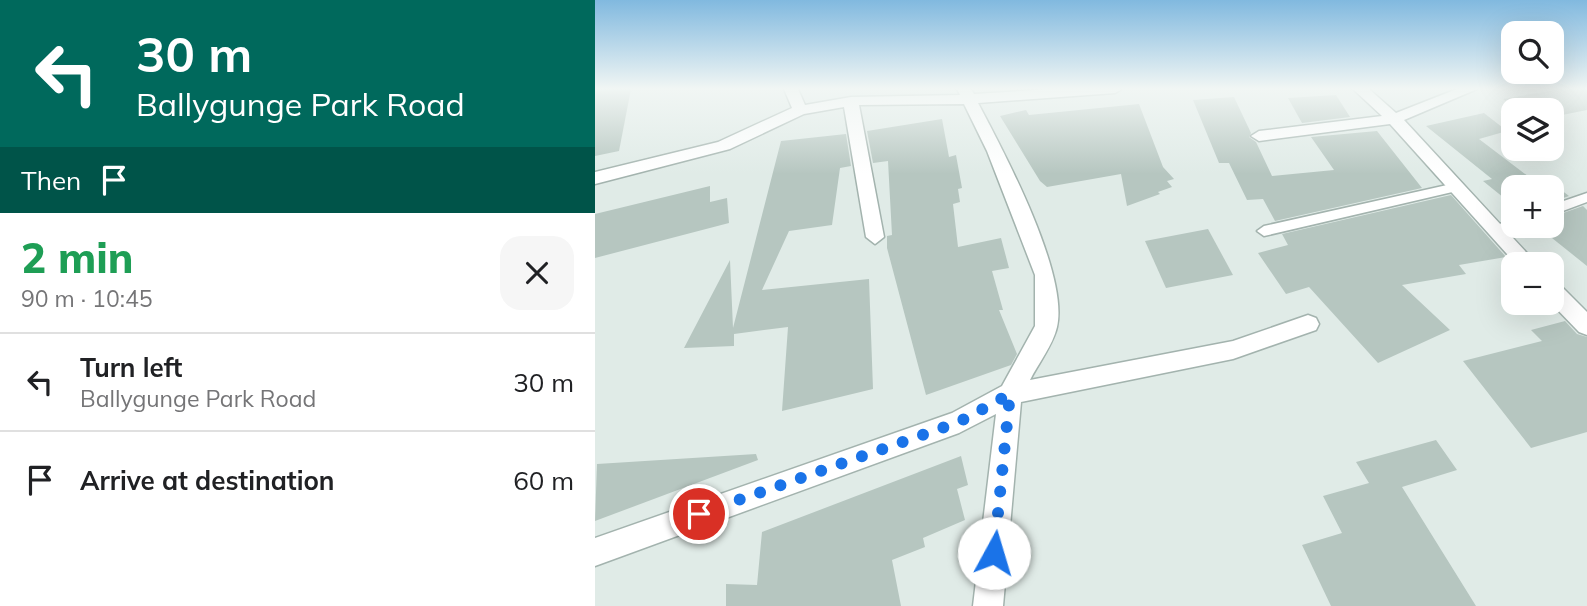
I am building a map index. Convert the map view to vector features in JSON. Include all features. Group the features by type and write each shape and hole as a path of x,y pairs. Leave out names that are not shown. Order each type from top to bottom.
{"street":[{"path":"595,178 724,146 785,117"},
{"path":"854,117 875,236"},
{"path":"978,117 1045,275 1047,327 1010,394 988,606"},
{"path":"1259,136 1398,117"},
{"path":"1394,119 1516,252"},
{"path":"1564,302 1587,326"},
{"path":"595,552 959,422 1010,394 1233,349 1308,324"}],"lane":[{"path":"1264,231 1456,187"},
{"path":"1564,206 1587,197"},
{"path":"1496,231 1501,229"}],"building":[{"path":"595,117 626,117 619,151 595,156"},
{"path":"1001,117 1144,117 1163,167 1174,179 1167,181 1172,187 1158,192 1160,194 1127,206 1121,174 1047,187 1040,181"},
{"path":"1200,117 1244,117 1251,133 1249,137 1256,142 1272,176 1334,170 1311,137 1377,131 1422,188 1275,221 1263,199 1247,200 1229,163 1219,163"},
{"path":"1299,117 1348,117 1302,123"},
{"path":"1465,117 1489,117 1501,126 1501,133 1479,139 1501,156 1501,161 1508,161 1526,175 1501,175 1501,196 1483,181 1492,179 1426,126"},
{"path":"942,119 949,157 956,155 962,188 958,189 960,202 953,204 958,247 1001,238 1009,268 992,271 1003,310 999,310 1017,354 1011,365 926,395 887,248 887,236 892,235 888,161 873,163 867,131"},
{"path":"846,134 851,166 840,168 832,225 789,231 762,290 869,279 873,389 782,411 788,327 734,334 734,346 684,348 730,260 733,328 781,141"},
{"path":"710,186 710,202 727,198 729,223 595,258 595,214"},
{"path":"1451,195 1502,252 1501,258 1459,265 1466,274 1402,285 1450,330 1378,363 1309,287 1286,294 1258,253 1288,245 1282,234"},
{"path":"1583,206 1587,210 1587,266 1552,238 1564,238 1564,213"},
{"path":"1208,229 1233,275 1166,288 1145,241"},
{"path":"1565,321 1577,334 1587,337 1587,432 1531,448 1463,361 1542,341 1531,330"},
{"path":"1436,440 1457,470 1402,487 1476,606 1331,606 1302,545 1342,533 1323,496 1369,483 1356,462"},
{"path":"756,454 758,460 595,521 597,464"},
{"path":"961,456 968,485 957,489 965,520 923,538 925,547 892,560 901,606 726,606 726,584 757,585 762,532"}],"route":[{"path":"699,514 959,422 1010,394 994,553"}]}
